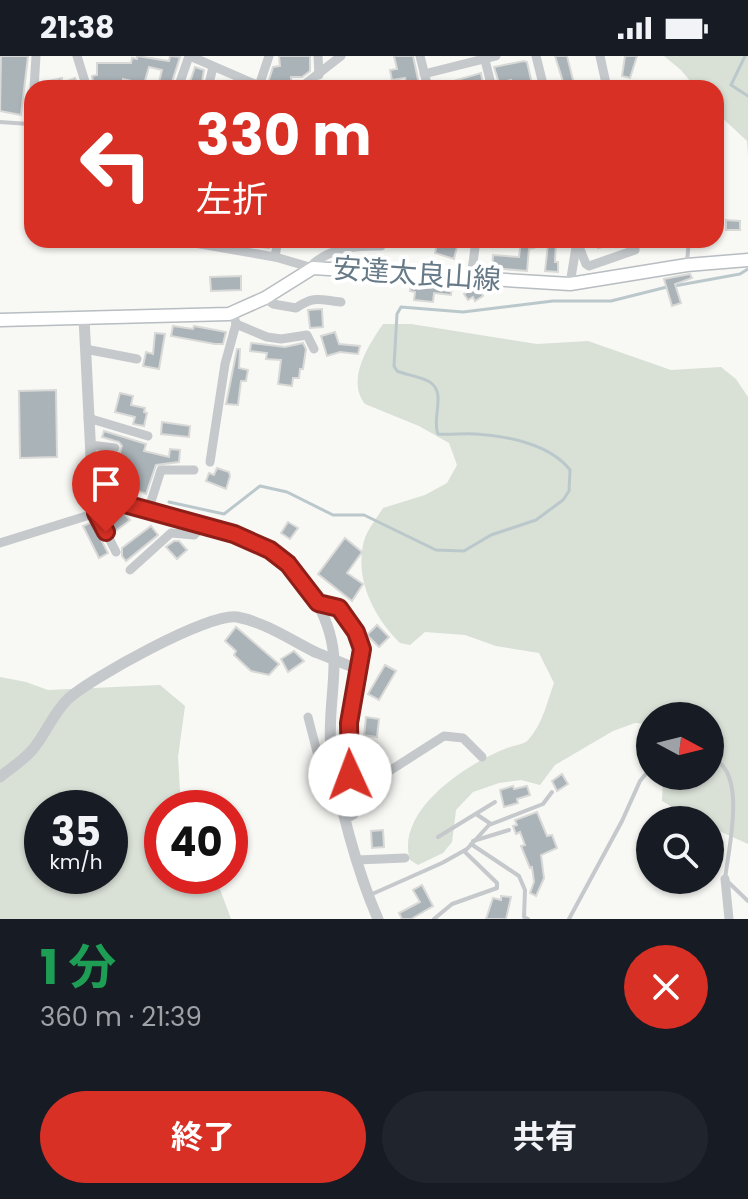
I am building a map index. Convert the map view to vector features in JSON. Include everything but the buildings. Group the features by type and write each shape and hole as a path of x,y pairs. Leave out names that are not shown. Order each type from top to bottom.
{"main road":[{"name":"安達太良山線","path":"0,320 235,318 313,268 570,284 687,265 748,260"}],"street":[{"path":"34,80 36,56"},
{"path":"77,56 84,80"},
{"path":"181,80 190,56 244,80"},
{"path":"263,80 269,56"},
{"path":"318,56 319,75"},
{"path":"312,80 341,56"},
{"path":"420,56 426,80"},
{"path":"424,74 496,56"},
{"path":"536,56 542,80"},
{"path":"600,56 605,80"},
{"path":"484,57 490,80"},
{"path":"210,80 213,67"},
{"path":"223,248 275,257 313,268 318,259 341,248"},
{"path":"275,257 277,248"},
{"path":"471,278 475,248"},
{"path":"570,284 576,248"},
{"path":"580,248 589,266 635,248"},
{"path":"265,298 273,304 296,308 307,300 317,298 331,306 341,302"},
{"path":"84,318 90,445 96,475 114,501 204,525 270,550 288,564 318,603 333,648 330,730 334,762 357,860 378,919"},
{"path":"210,462 235,318 267,337 281,339 307,335 314,349"},
{"path":"85,349 137,359"},
{"path":"88,418 148,436"},
{"path":"90,445 115,448"},
{"path":"148,511 161,470 194,470"},
{"path":"0,543 96,513 114,501"},
{"path":"96,513 116,552"},
{"path":"130,570 171,533 194,535 204,525"},
{"path":"318,603 336,606 361,641 360,670 347,745 356,810 346,818"},
{"path":"0,777 28,755 62,706 84,687 215,618 234,617 251,621 360,670"},
{"path":"308,717 317,752 324,761 334,762"},
{"path":"355,793 444,736 463,738 482,757"},
{"path":"357,860 405,858"},
{"path":"725,879 729,919"}],"lane":[{"path":"0,122 24,124"},
{"path":"687,265 688,248"},
{"path":"724,764 730,771 736,792 725,879 748,901"},
{"path":"569,919 636,790"},
{"path":"368,896 464,851 491,824 543,804 552,792"},
{"path":"438,837 495,802"},
{"path":"476,814 491,824"},
{"path":"472,842 509,830"},
{"path":"472,842 519,876 525,890 524,917 528,919"},
{"path":"434,919 452,904 497,888 497,883 464,851"}],"shaded area":[{"path":"664,56 748,56 748,156 747,141 724,119 724,80 689,80"},
{"path":"383,324 411,324 537,344 588,341 671,370 721,367 736,379 748,397 748,844 724,833 724,806 670,806 662,801 663,790 724,790 724,702 636,702 636,723 613,731 555,765 540,785 521,780 499,783 473,792 456,810 452,842 443,853 418,865 410,860 408,841 413,824 424,807 438,791 473,765 527,741 541,719 554,683 539,653 496,646 465,635 425,632 410,645 400,643 382,621 368,596 362,569 364,541 383,508 425,495 447,483 457,465 449,443 419,426 365,404 360,395 358,374 371,342"},
{"path":"0,677 48,690 160,685 185,706 178,757 180,790 144,790 144,894 222,894 231,919 0,919"}],"waterway":[{"path":"745,56 731,85 748,96"},
{"path":"674,286 740,274 748,269"},
{"path":"169,502 224,514 260,486 287,492 333,515 364,515 436,550 464,551 491,535 536,520 563,500 569,491 570,470 551,454 514,439 476,434 438,434 438,398 434,385 397,371 394,366 397,314 401,307 463,312 553,301 611,301 667,287"}],"route":[{"path":"106,532 96,513 114,501 234,534 270,550 288,564 318,603 339,608 356,632 362,649 349,723 347,745 350,775"}]}
